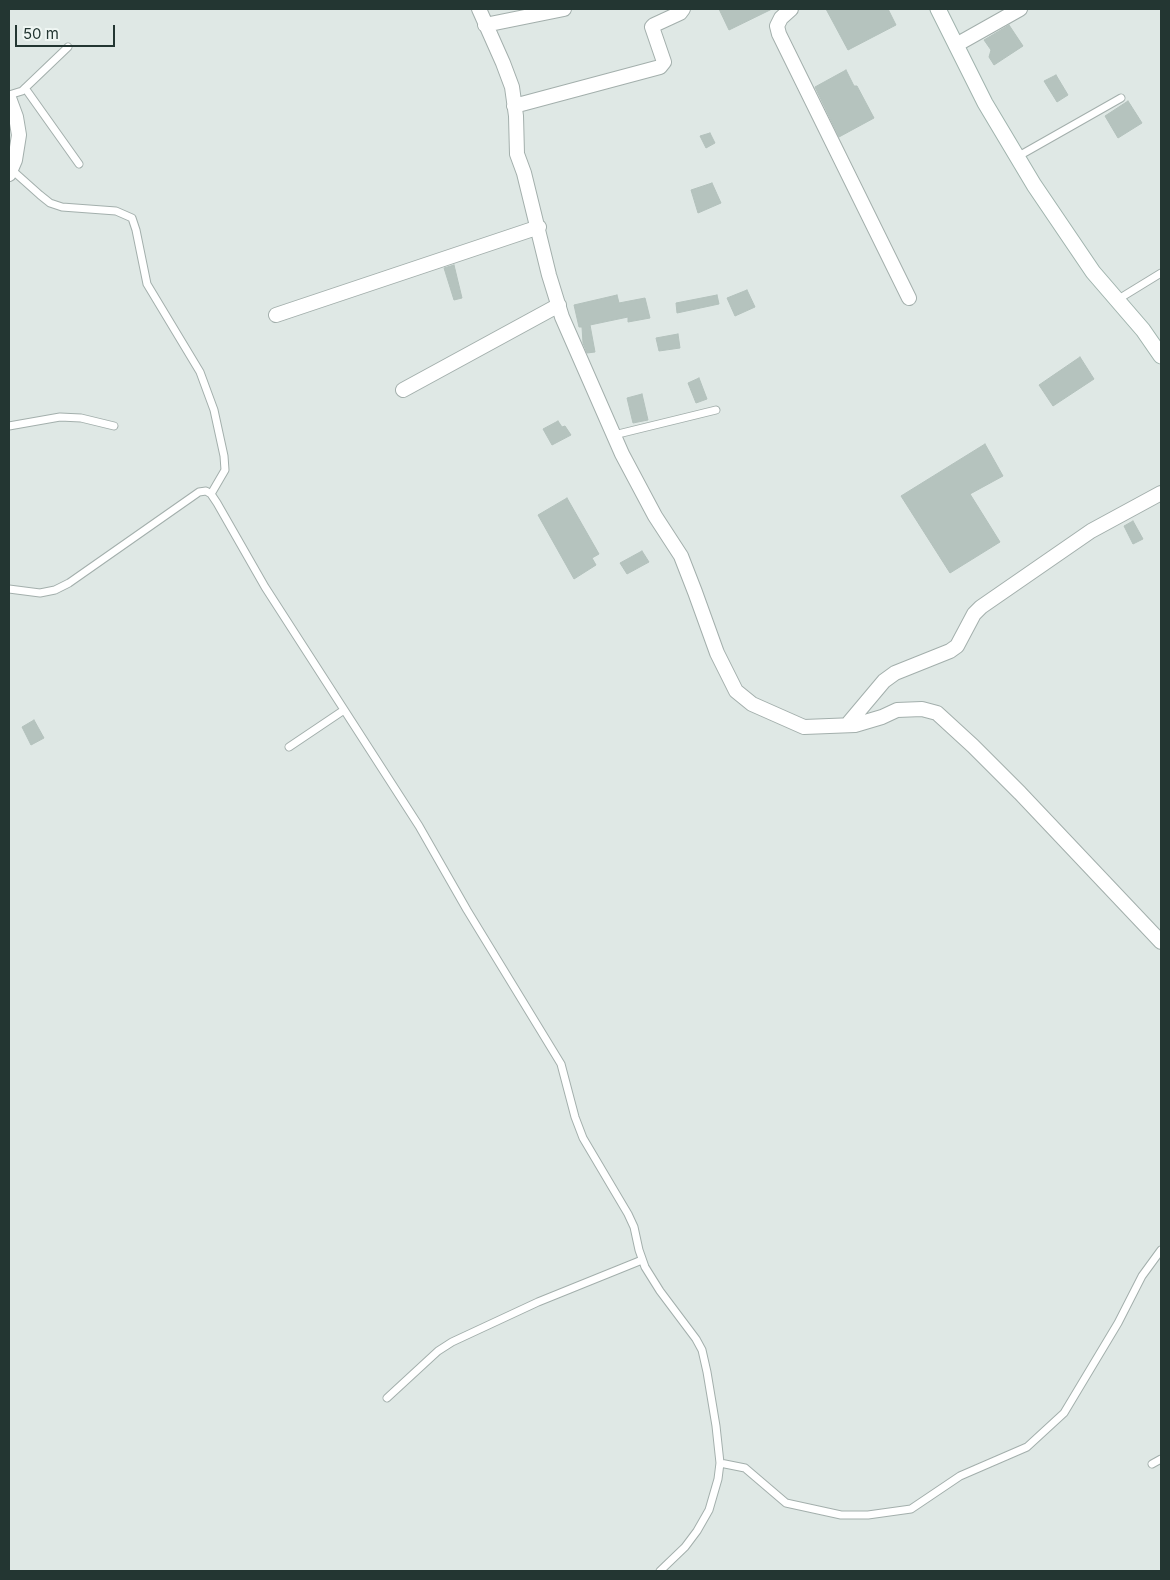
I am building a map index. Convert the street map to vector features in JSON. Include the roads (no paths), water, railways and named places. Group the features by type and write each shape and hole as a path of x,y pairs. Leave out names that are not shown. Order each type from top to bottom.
{"street":[{"path":"479,9 512,87 517,154 539,227 549,274 562,317 622,454 655,516 680,556 696,592 717,653 736,691 752,704 804,727 855,725 882,717 897,710 922,709 937,713 1020,793 1161,942"},
{"path":"486,25 564,9"},
{"path":"514,106 660,67 664,62 652,28 684,9"},
{"path":"791,9 781,18 777,26 779,34 909,298"},
{"path":"938,9 985,103 1034,185 1093,272 1143,330 1161,356"},
{"path":"956,45 1020,9"},
{"path":"9,97 16,117 19,135 15,160 10,172"},
{"path":"276,315 539,227"},
{"path":"403,390 559,305"},
{"path":"847,725 884,681 895,673 950,651 957,646 974,614 1027,574 1091,531 1161,493"}],"lane":[{"path":"9,97 25,88 68,47"},
{"path":"25,88 79,164"},
{"path":"1017,157 1120,98"},
{"path":"10,172 50,203 62,207 116,211 132,218 147,284 200,372 214,410 224,456 225,470 212,494"},
{"path":"1117,300 1161,273"},
{"path":"614,435 716,410"},
{"path":"9,426 60,417 81,418 114,426"},
{"path":"9,589 40,593 55,590 199,492 206,491 212,494 265,587 419,826 467,910 561,1064 574,1117 583,1138 628,1214 634,1227 645,1268 696,1338 702,1350 720,1463 718,1478 709,1510 697,1531 660,1571"},
{"path":"289,747 344,710"},
{"path":"720,1463 745,1468 786,1502 841,1515 868,1515 911,1510 960,1476 1026,1447 1064,1413 1118,1323 1142,1276 1161,1250"},
{"path":"387,1398 438,1352 452,1342 538,1302 642,1260"},
{"path":"1152,1464 1161,1459"}]}
